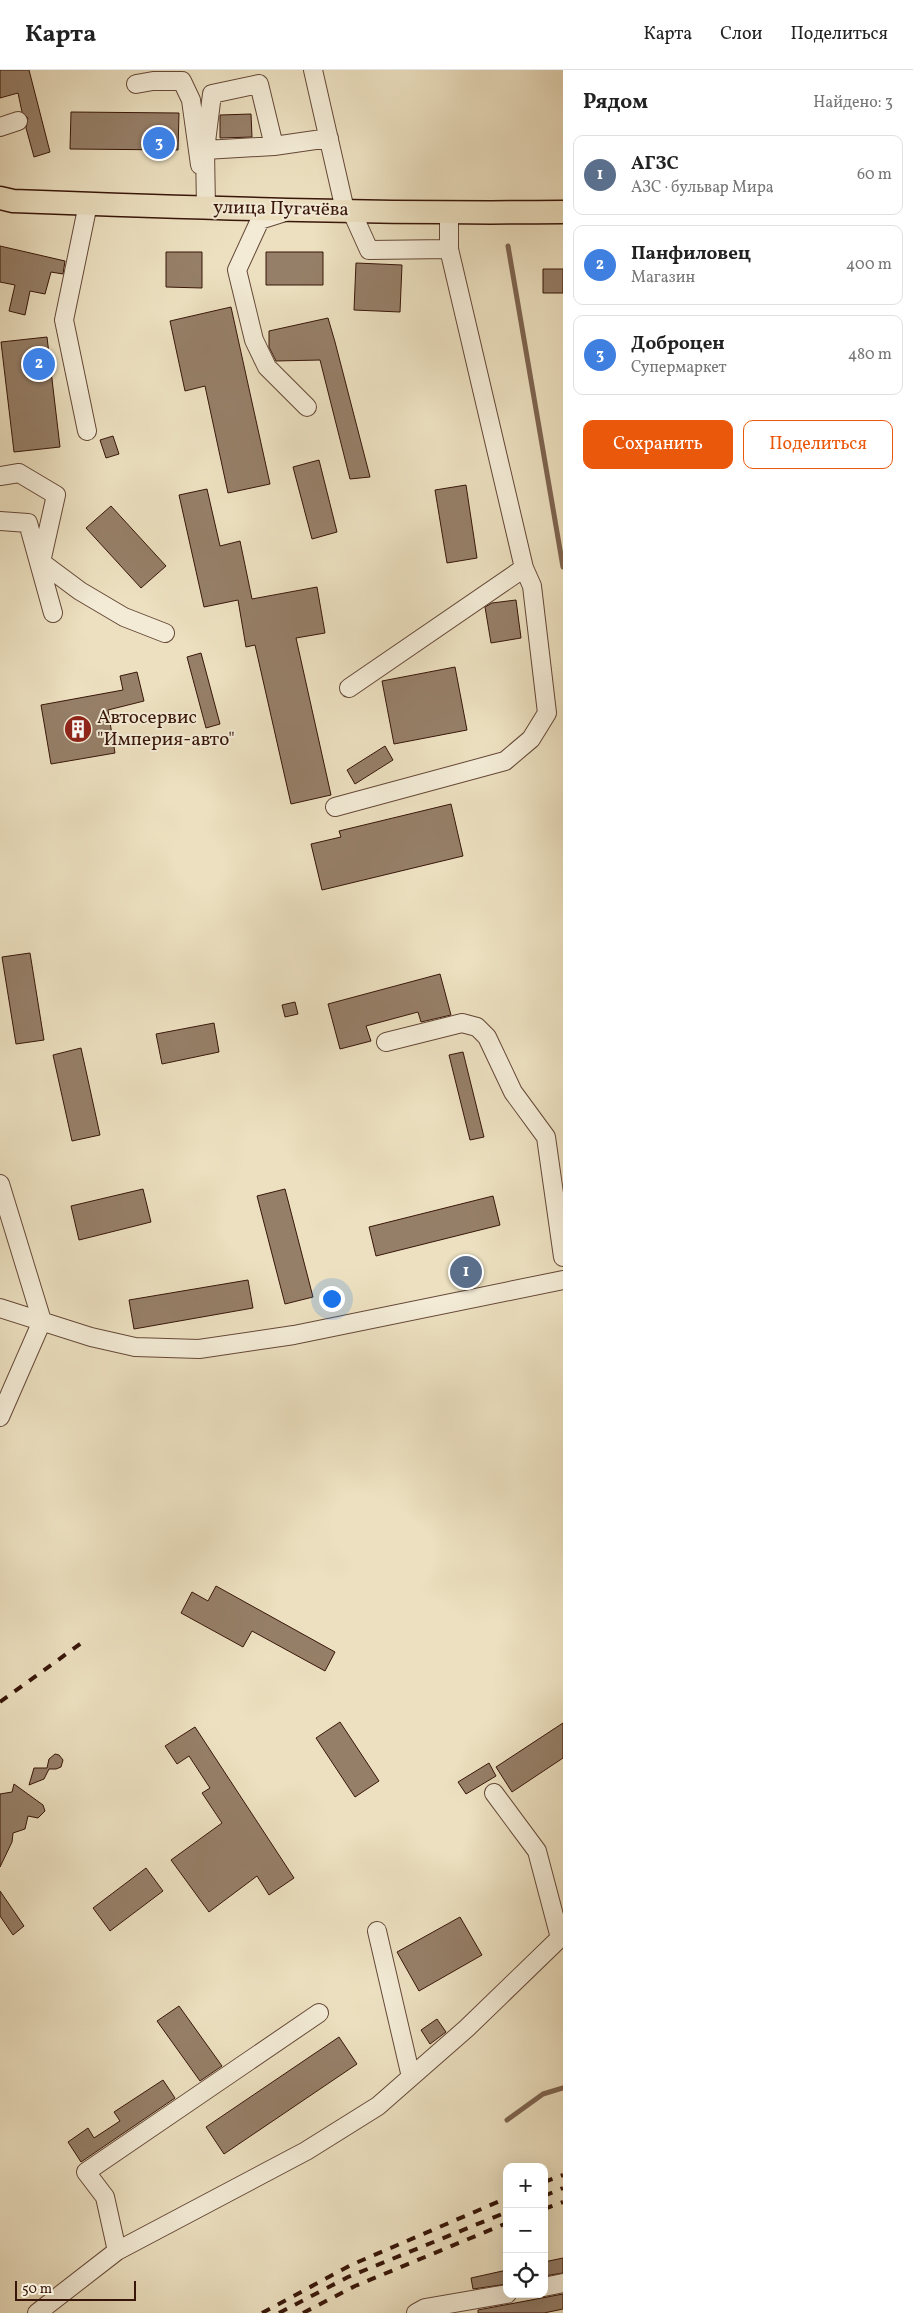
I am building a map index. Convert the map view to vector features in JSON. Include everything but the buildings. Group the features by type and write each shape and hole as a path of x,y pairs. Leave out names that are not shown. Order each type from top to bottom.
{"main road":[{"name":"улица Пугачёва","path":"0,198 13,202 206,208 449,213 563,212"}],"street":[{"path":"313,70 348,210 369,250 449,248"},
{"path":"136,84 153,81 182,81 191,100 206,208"},
{"path":"206,208 205,150 212,94 260,84 274,146"},
{"path":"0,127 18,121"},
{"path":"205,150 274,146 329,138"},
{"path":"86,431 64,320 88,204"},
{"path":"290,210 260,220 237,270 254,340 267,367 307,407"},
{"path":"335,807 506,762 531,739 547,713 532,586 524,568 449,248 449,213"},
{"path":"0,476 19,474 56,495 41,562"},
{"path":"0,521 28,523 41,562 53,613"},
{"path":"41,562 80,591 124,617 165,633"},
{"path":"349,688 524,568"},
{"path":"386,1042 462,1023 477,1027 487,1037 513,1092 546,1137 563,1257"},
{"path":"0,1184 42,1321 0,1417"},
{"path":"0,1308 91,1337 135,1347 199,1349 294,1335 563,1280"},
{"path":"37,2313 117,2251 306,2151 378,2106 467,2028 560,1938 537,1851 494,1793"},
{"path":"377,1931 411,2077"},
{"path":"117,2251 105,2197 86,2172 319,2013"},
{"path":"548,2286 563,2284"},
{"path":"416,2313 425,2308 503,2295"}],"waterway":[{"path":"508,246 563,567"},
{"path":"507,2120 543,2094 563,2088"}],"railway":[{"path":"0,1702 87,1639"},
{"path":"548,2181 563,2175"},
{"path":"548,2194 563,2188"},
{"path":"262,2313 351,2265 503,2200"},
{"path":"547,2208 563,2202"},
{"path":"279,2313 348,2277 503,2214"},
{"path":"303,2313 355,2286 503,2225"}],"place":[{"name":"Доброцен","path":"159,143"},
{"name":"Панфиловец","path":"39,364"},
{"name":"Автосервис \"Империя-авто\"","path":"78,729"},
{"name":"АГЗС","path":"466,1272"}]}
